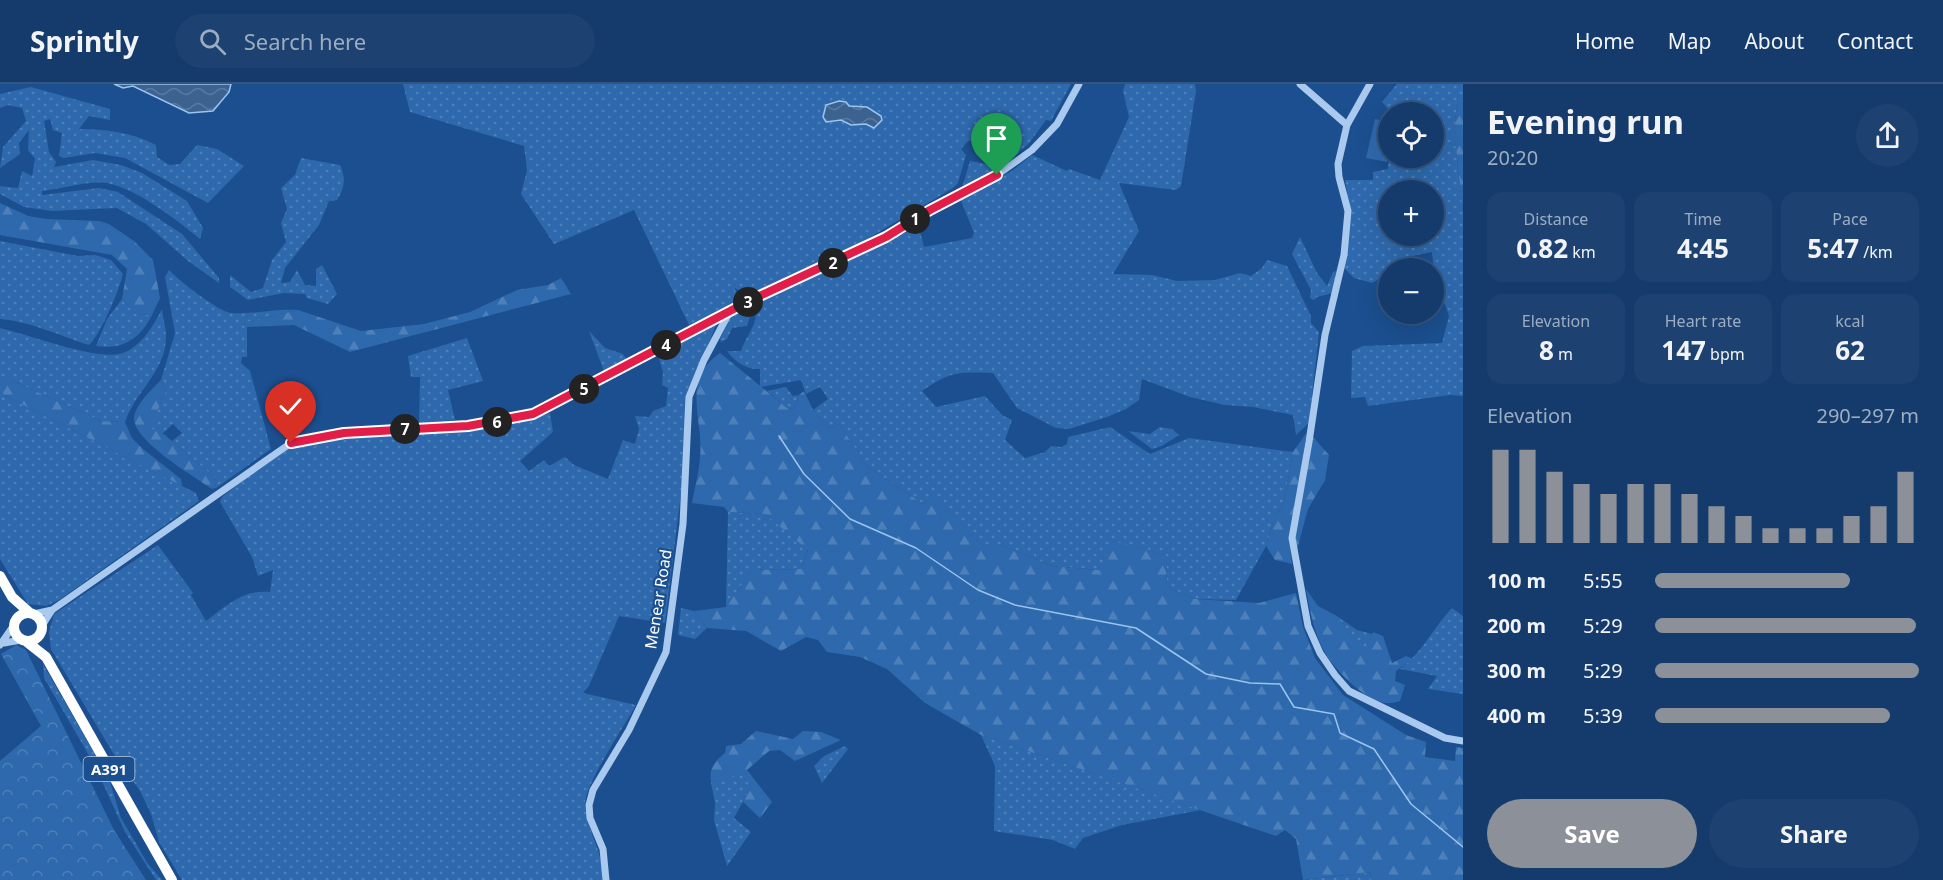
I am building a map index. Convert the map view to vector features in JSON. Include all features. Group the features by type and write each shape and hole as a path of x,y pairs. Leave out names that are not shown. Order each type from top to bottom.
{"highway":[{"path":"0,576 12,597 32,613 42,628 36,639 24,641 15,634 12,597"},
{"path":"14,623 21,614 32,613"},
{"name":"A391","path":"42,628 46,657 172,880"},
{"name":"A391","path":"24,641 46,657"}],"street":[{"path":"42,628 52,610 291,443 344,433 468,426 533,414 730,311 886,237 1012,166 1051,132 1079,84"},
{"path":"1300,84 1347,125"},
{"path":"1370,84 1347,125 1338,164 1338,177 1348,211 1344,255 1324,335 1309,442 1292,538 1308,626 1320,653 1349,692 1445,738 1463,741"},
{"name":"Menear Road","path":"606,880 603,849 590,818 589,805 593,790 629,730 666,651 683,524 689,397 704,360 730,311"},
{"path":"32,613 52,610"},
{"path":"2,644 14,623"},
{"path":"2,644 24,641"}],"green space":[{"path":"403,84 1071,84 1051,121 1046,120 1030,142 1010,161 976,155 974,142 969,140 961,149 966,155 958,183 953,188 830,261 747,295 735,288 737,300 690,327 634,210 554,244 521,194 527,170 524,146 410,112"},
{"path":"1125,84 1195,84 1196,91 1181,186 1176,190 1119,183 1139,231 1113,274 1152,275 1177,281 1215,280 1240,273 1251,276 1262,268 1267,260 1287,266 1311,316 1311,323 1319,332 1309,423 1296,435 1293,415 1253,407 1225,405 1190,397 1142,379 1139,400 1126,409 1069,429 1056,428 1017,408 993,373 955,374 922,391 936,407 985,396 1002,415 1012,420 1005,440 1025,458 1045,452 1051,446 1061,447 1067,444 1068,437 1110,427 1150,454 1189,438 1293,452 1284,502 1276,514 1266,546 1236,600 1195,599 1167,587 1166,555 1114,542 1100,570 1052,566 1001,545 981,545 935,497 923,504 868,467 839,424 829,428 813,410 828,399 820,387 806,394 801,380 760,387 760,369 742,364 727,351 741,351 756,317 754,304 747,326 732,328 727,339 721,342 720,339 730,318 743,308 883,241 919,228 924,247 972,238 974,233 960,198 1012,171 1032,155 1067,171 1069,169 1100,180 1129,117 1123,91"},
{"path":"1397,84 1463,84 1463,103 1457,105 1454,130 1463,213 1463,396 1450,395 1368,406 1365,397 1351,398 1352,351 1363,346 1442,343 1449,316 1444,302 1444,258 1433,258 1432,252 1403,258 1378,258 1378,280 1372,283 1354,278 1344,268 1350,209 1345,180 1373,180 1373,172 1388,169 1444,168 1444,102 1382,102"},
{"path":"31,87 110,109 110,120 89,116 79,129 118,132 147,141 156,145 157,157 169,165 180,164 197,145 217,149 244,166 208,203 125,158 95,153 64,158 59,156 62,133 53,130 50,119 44,121 49,152 56,162 54,167 93,160 121,165 142,173 187,201 203,228 200,239 144,198 107,183 100,182 42,191 42,195 99,188 118,192 182,234 219,278 219,283 188,261 146,224 117,208 52,211 24,207 0,194 0,186 18,188 22,171 32,176 35,159 28,150 29,130 19,143 20,154 0,168 3,147 26,121 22,108 8,105 0,108 0,94"},
{"path":"1463,103 1463,213 1454,130 1457,104"},
{"path":"1375,119 1378,120 1378,160 1366,158"},
{"path":"301,158 340,165 344,183 337,200 329,201 319,225 285,268 281,283 290,282 297,270 305,285 316,286 316,269 322,265 337,294 328,304 307,298 305,294 284,293 248,300 230,287 230,275 251,292 263,288 272,260 286,242 281,223 287,209 281,188 295,175"},
{"path":"970,161 1004,167 962,188"},
{"path":"0,203 28,216 99,221 109,224 134,241 153,260 160,298 152,315 136,314 122,299 127,269 112,255 0,235"},
{"path":"1300,237 1317,273 1327,286 1333,272 1336,271 1333,293 1314,300 1310,298 1311,290 1292,254"},
{"path":"0,241 78,256 95,255 111,260 123,274 106,318 89,345 34,326 0,319"},
{"path":"169,270 199,295 231,313 298,310 247,322 247,357 242,357 241,363 250,371 271,449 216,488 214,477 172,441 182,433 173,424 162,434 149,428 166,391 161,380 175,333 165,277"},
{"path":"561,278 571,294 350,352 294,325 247,327 247,322 298,310 361,331 424,324 470,312 517,290 548,285"},
{"path":"122,299 136,314 152,315 142,331 130,341 114,346 96,346 107,319"},
{"path":"162,309 166,330 165,349 156,371 125,422 101,421 11,380 0,380 0,328 80,351 112,355 123,353 136,346 151,329"},
{"path":"718,321 686,396 685,460 665,623 619,616 589,686 583,693 636,705 586,795 586,814 601,860 602,880 182,880 159,842 151,814 140,791 113,753 51,649 49,632 54,614 158,545 193,593 191,595 206,621 243,596 270,592 273,570 258,576 252,557 220,502 222,497 260,466 280,453 301,444 363,434 488,426 550,413 553,432 520,461 529,471 544,460 549,466 565,457 574,465 608,479 623,440 635,444 639,429 635,416 649,417 653,411 666,406 668,388 662,385 663,372 658,355"},
{"path":"589,331 605,348 623,354 628,361 605,374"},
{"path":"467,338 483,381 448,390 455,420 419,423 420,377 411,377 408,356"},
{"path":"720,353 787,408 794,409 799,395 804,391 813,410 829,428 839,424 868,467 923,504 935,496 981,545 1001,545 1052,566 1099,570 1113,541 1166,555 1167,587 1195,599 1259,603 1296,593 1303,627 1315,658 1343,695 1406,735 1426,742 1425,757 1455,761 1456,747 1463,748 1463,880 1371,880 1370,872 1303,880 1296,839 1285,830 1276,836 981,735 925,703 887,669 860,657 827,652 818,640 806,637 781,651 746,631 707,628 694,611 726,607 752,570 801,569 808,550 765,514 728,512 724,507 692,503 700,457 697,388 708,364"},
{"path":"0,380 11,380 101,421 125,422 132,438 181,479 182,486 0,393"},
{"path":"161,380 166,391 150,428 165,435 214,477 216,488 212,489 166,458 143,437 136,427 134,418 137,408 144,397"},
{"path":"786,387 793,396 799,395 794,409 787,408 767,391"},
{"path":"0,393 196,493 199,501 59,600 46,606 28,604 0,559"},
{"path":"1160,427 1172,429 1179,435 1162,446 1152,449 1128,431 1150,434"},
{"path":"1307,432 1289,539 1292,564 1275,560 1266,546 1276,514 1284,502 1293,452"},
{"path":"1313,437 1329,455 1325,480 1308,509 1297,550 1294,537"},
{"path":"728,512 765,514 808,549 801,569 752,570 726,607"},
{"path":"1306,589 1318,606 1337,616 1363,653 1373,632 1383,636 1392,663 1406,656 1413,659 1396,671 1395,681 1405,685 1400,701 1387,703 1377,701 1359,690 1334,665 1317,635"},
{"path":"681,608 694,611 707,628 695,639 678,635"},
{"path":"1452,608 1463,616 1463,694 1428,689 1437,676 1400,669 1414,656"},
{"path":"1337,616 1357,630 1372,634 1363,654"},
{"path":"16,645 26,650 114,830 146,880 0,880 0,761 41,726 1,654"},
{"path":"43,664 109,779 121,818 148,864 162,880 156,880 125,832 94,764 44,678"},
{"path":"756,731 793,739 803,731 821,732 841,740 795,761 780,750 769,751 747,770 772,802 760,818 743,802 751,787 742,775 711,783 713,766 725,753 726,746 741,744"},
{"path":"981,735 1201,810 1122,825 1083,838 1075,849 1053,840 994,831 995,766"},
{"path":"845,746 848,749 822,783 814,766 824,756"},
{"path":"742,774 751,787 734,818 751,832 727,866 714,820 715,803 711,783"},
{"path":"1370,872 1371,880 1305,880"}],"water":[{"path":"114,84 231,84 229,92 213,111 189,113 133,86 123,88"},
{"path":"839,101 846,102 849,106 867,107 881,116 882,120 874,128 866,124 851,125 841,120 826,122 823,117 826,105"}],"waterway":[{"path":"779,436 804,474 850,519 916,548 978,590 1015,605 1136,628 1206,674 1250,683 1280,684 1294,707 1334,714 1340,733 1374,749 1411,804 1463,847"}],"route":[{"path":"291,443 309,438 385,429 468,426 500,422 533,414 579,392 751,300 886,237 930,210 997,175"}]}
